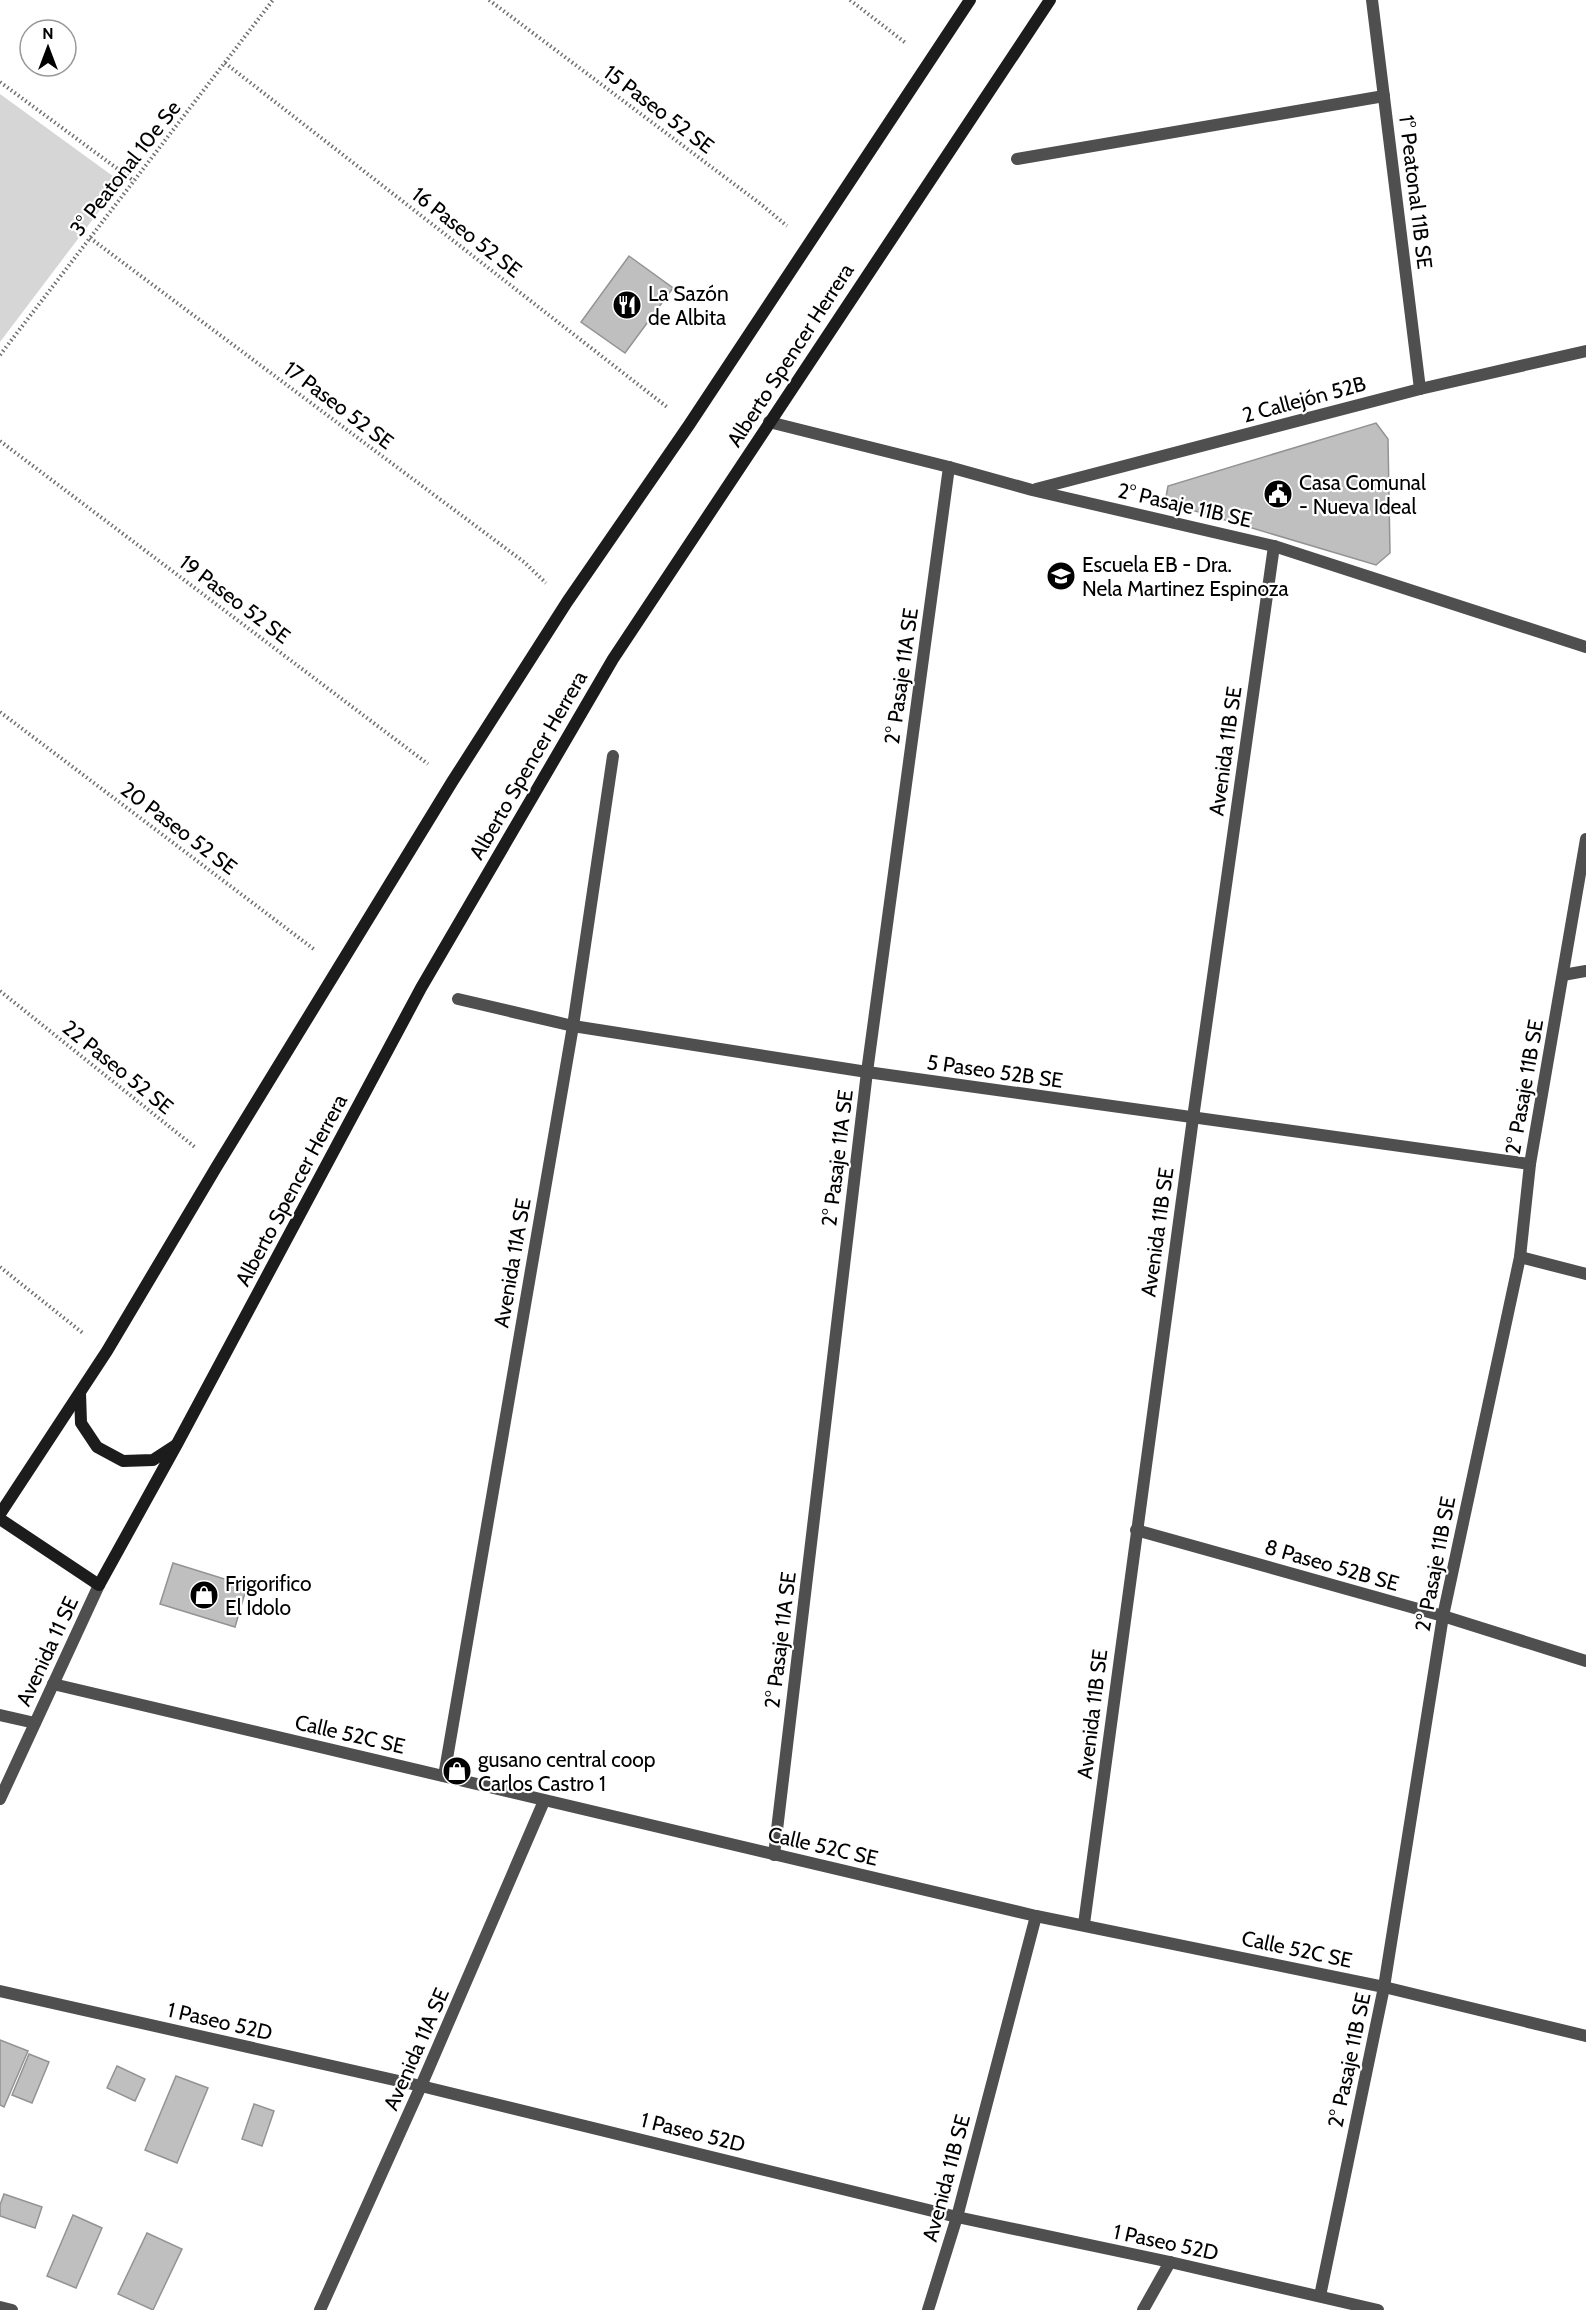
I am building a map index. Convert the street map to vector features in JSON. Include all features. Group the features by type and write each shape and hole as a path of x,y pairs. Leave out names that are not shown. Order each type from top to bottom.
{"street":[{"name":"Alberto Spencer Herrera","path":"0,1516 107,1352 217,1166 452,782 567,602 689,425 970,0"},
{"name":"Alberto Spencer Herrera","path":"99,1585 421,988 613,659 1050,0"},
{"name":"1° Peatonal 11B SE","path":"1372,0 1420,389"},
{"path":"1017,159 1384,96"},
{"name":"2 Callejón 52B","path":"1032,490 1420,389 1586,351"},
{"name":"2° Pasaje 11B SE","path":"769,422 1032,490 1274,546 1586,647"},
{"name":"2° Pasaje 11A SE","path":"774,1855 867,1072 949,467"},
{"name":"Avenida 11B SE","path":"1084,1924 1192,1118 1274,546"},
{"name":"Avenida 11A SE","path":"444,1776 573,1026 613,756"},
{"name":"2° Pasaje 11B SE","path":"1320,2296 1384,1987 1443,1616 1520,1257 1530,1164 1586,839"},
{"path":"1563,975 1586,971"},
{"name":"5 Paseo 52B SE","path":"458,999 573,1026 867,1072 1530,1164"},
{"path":"1520,1257 1586,1274"},
{"path":"80,1393 81,1423 86,1431 97,1447 123,1461 153,1460 177,1443"},
{"path":"0,1516 99,1585"},
{"name":"8 Paseo 52B SE","path":"1136,1530 1443,1616 1586,1661"},
{"name":"Avenida 11 SE","path":"0,1799 99,1585"},
{"name":"Calle 52C SE","path":"53,1684 1036,1916 1384,1987 1586,2036"},
{"path":"0,1714 35,1723"},
{"name":"Avenida 11A SE","path":"320,2310 422,2086 543,1801"},
{"name":"Avenida 11B SE","path":"928,2310 957,2217 1036,1916"},
{"name":"1 Paseo 52D","path":"0,1991 422,2086 957,2217 1170,2262 1378,2310"},
{"path":"1143,2310 1170,2262"},
{"path":"0,2307 12,2310"}],"path":[{"name":"3° Peatonal 10e Se","path":"0,355 273,0"},
{"name":"15 Paseo 52 SE","path":"489,0 762,205 809,245"},
{"path":"850,0 930,62"},
{"name":"16 Paseo 52 SE","path":"225,63 689,425"},
{"path":"0,82 134,181"},
{"name":"17 Paseo 52 SE","path":"90,238 524,562 567,602"},
{"name":"19 Paseo 52 SE","path":"0,441 452,782"},
{"name":"20 Paseo 52 SE","path":"0,712 339,969"},
{"name":"22 Paseo 52 SE","path":"0,991 217,1166"},
{"path":"0,1267 107,1352"}],"shaded area":[{"path":"0,94 121,182 0,342"}],"building":[{"name":"La Sazón de Albita","path":"629,256 673,288 625,353 581,322"},
{"name":"Casa Comunal - Nueva Ideal","path":"1376,423 1388,439 1390,553 1376,565 1165,502 1168,486"},
{"name":"Frigorifico El Idolo","path":"173,1563 247,1586 235,1627 160,1604"},
{"path":"0,2040 28,2051 4,2107 0,2105"},
{"path":"29,2054 49,2062 32,2103 12,2095"},
{"path":"117,2066 145,2079 135,2101 107,2088"},
{"path":"176,2076 208,2088 177,2163 145,2150"},
{"path":"254,2104 274,2111 262,2146 242,2139"},
{"path":"4,2194 42,2207 35,2228 0,2216 0,2205"},
{"path":"73,2215 102,2228 76,2288 47,2276"},
{"path":"147,2233 182,2249 153,2310 118,2294"}],"place":[{"name":"La Sazón de Albita","path":"627,305"},
{"name":"Casa Comunal - Nueva Ideal","path":"1278,494"},
{"name":"Escuela EB - Dra. Nela Martinez Espinoza","path":"1061,576"},
{"name":"Frigorifico El Idolo","path":"204,1595"},
{"name":"gusano central coop Carlos Castro 1","path":"457,1771"}]}
